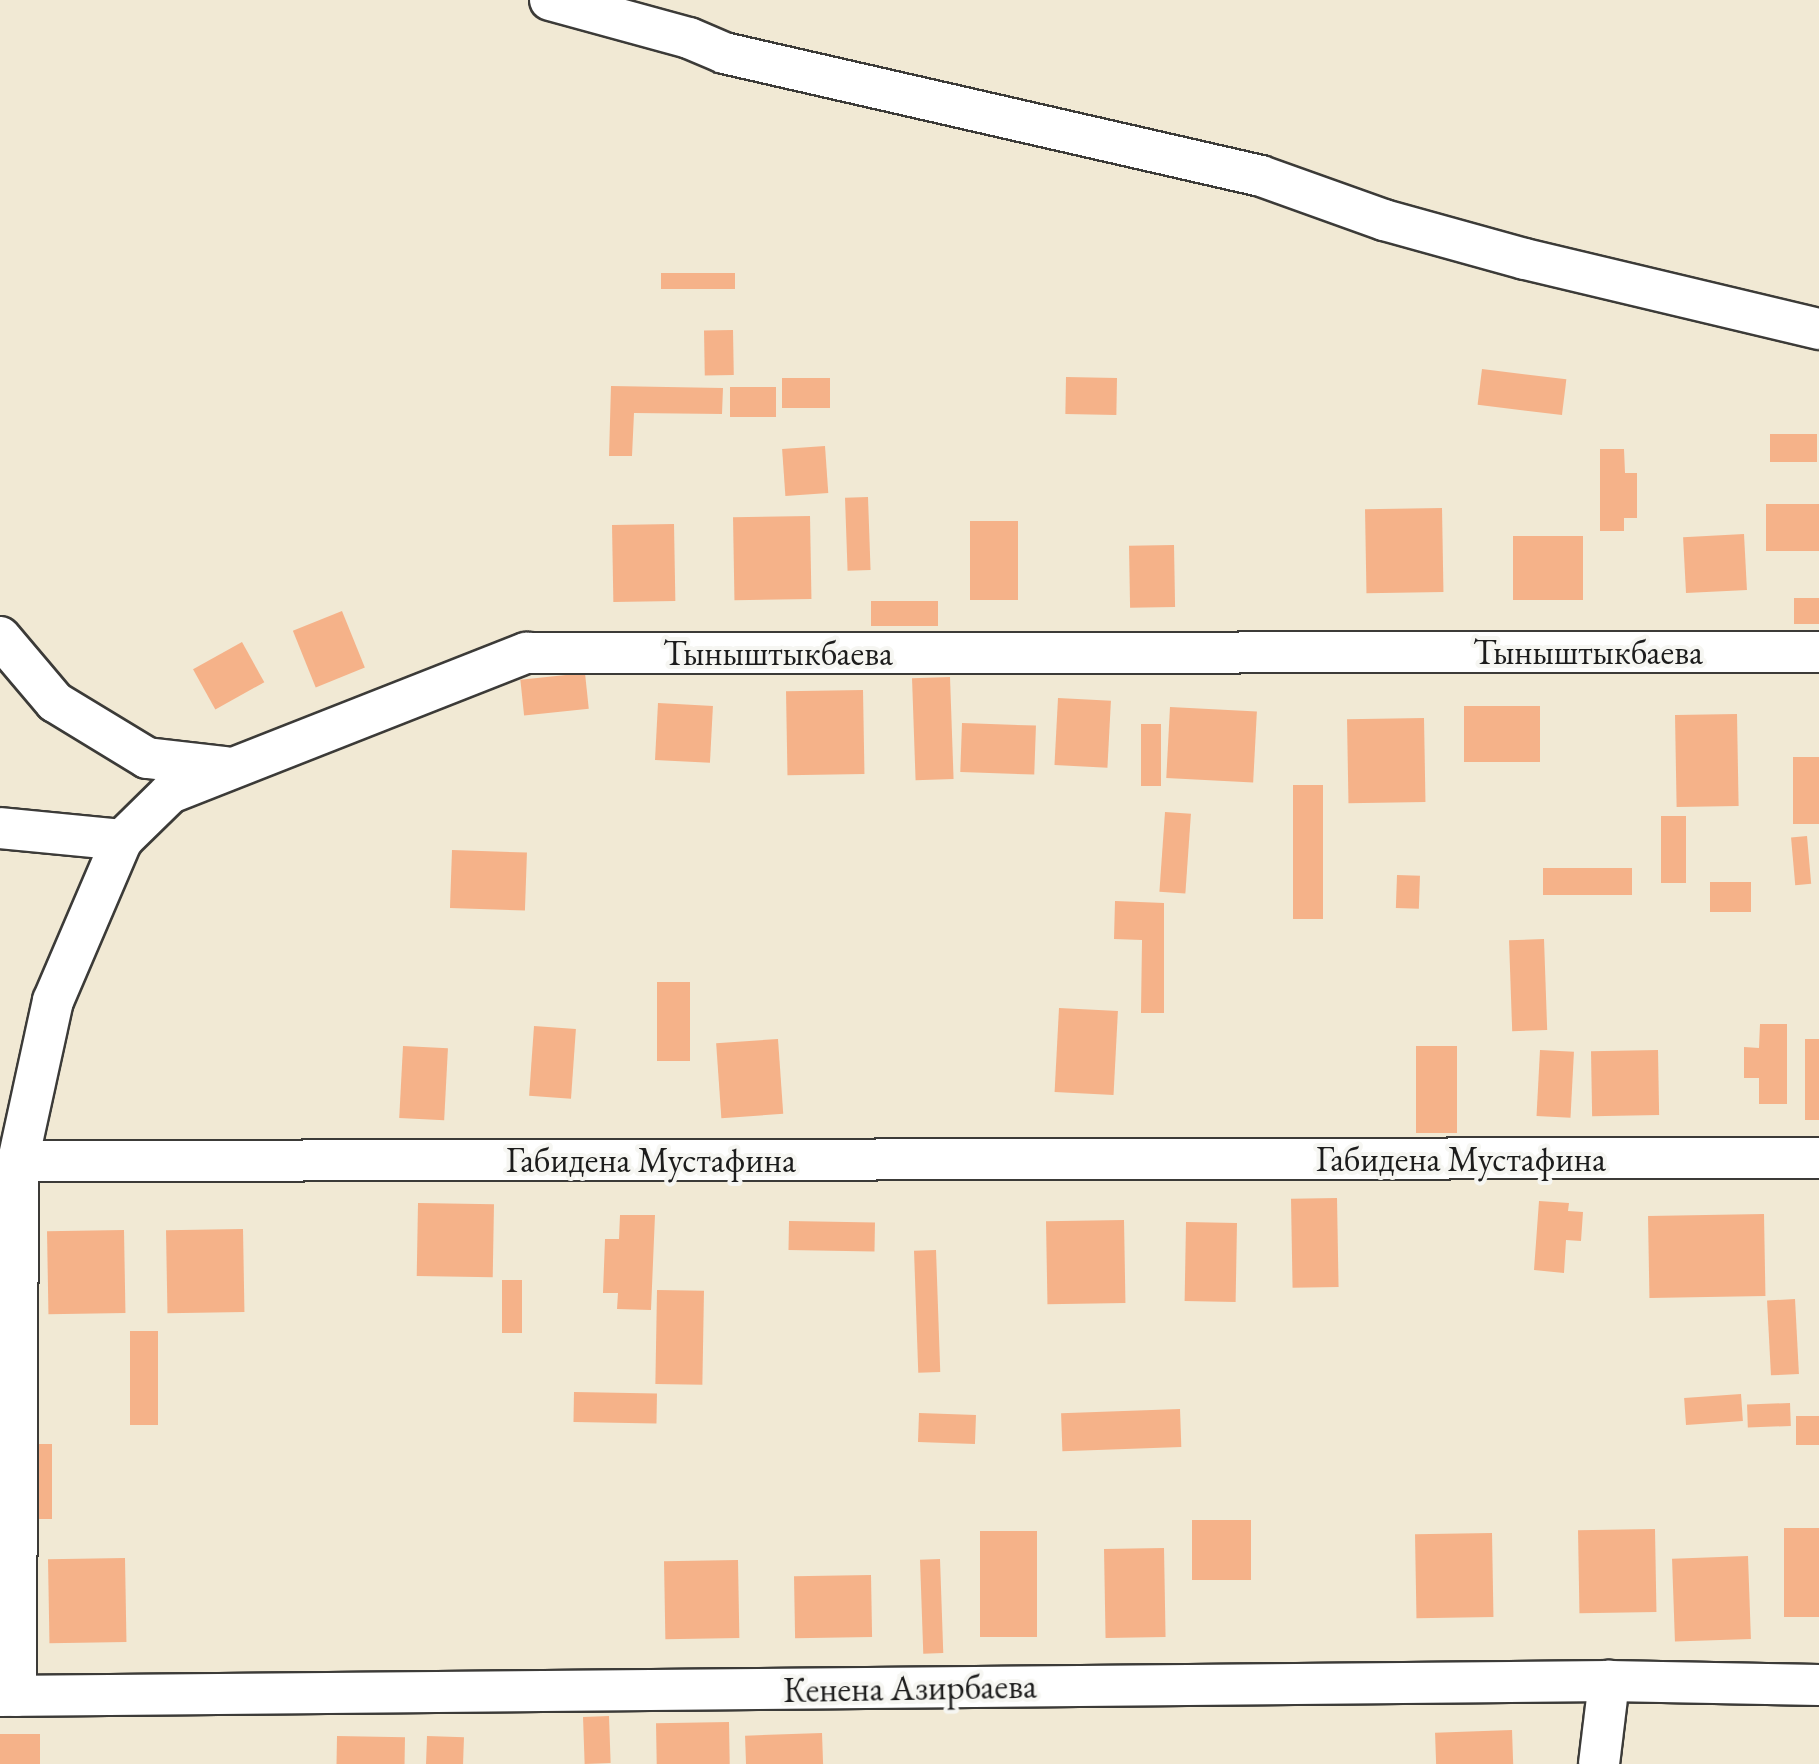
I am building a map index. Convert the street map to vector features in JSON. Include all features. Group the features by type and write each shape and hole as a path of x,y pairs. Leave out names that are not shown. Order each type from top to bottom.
{"street":[{"path":"550,0 689,38 724,53 1261,176 1384,220 1508,254 1819,328"},
{"path":"0,637 55,702 146,758 232,768"},
{"name":"Тыныштыкбаева","path":"18,1161 52,1000 122,840 170,792 526,654 1819,652"},
{"path":"0,828 122,840"},
{"name":"Габидена Мустафина","path":"18,1161 1819,1158"},
{"path":"8,1696 18,1161"},
{"path":"1600,1764 1609,1681"},
{"name":"Кенена Азирбаева","path":"8,1696 1609,1681 1819,1685"}],"building":[{"path":"661,273 735,273 735,289 661,289"},
{"path":"733,330 734,375 705,375 704,331"},
{"path":"1482,369 1566,379 1562,415 1478,405"},
{"path":"1066,377 1117,378 1116,415 1065,414"},
{"path":"782,378 830,378 830,408 782,408"},
{"path":"611,386 723,388 722,414 634,413 632,456 609,456"},
{"path":"730,387 776,387 776,417 730,417"},
{"path":"1770,434 1817,434 1817,462 1770,462"},
{"path":"825,446 828,493 785,496 782,449"},
{"path":"1600,449 1624,449 1625,473 1637,473 1637,518 1624,518 1624,531 1600,531"},
{"path":"868,497 871,570 848,571 845,498"},
{"path":"1766,504 1819,504 1819,551 1766,551"},
{"path":"1442,508 1443,592 1366,593 1365,509"},
{"path":"810,516 811,599 734,600 733,517"},
{"path":"970,521 1018,521 1018,600 970,600"},
{"path":"674,524 675,601 613,602 612,525"},
{"path":"1744,534 1747,590 1686,593 1683,537"},
{"path":"1513,536 1583,536 1583,600 1513,600"},
{"path":"1174,545 1175,607 1130,608 1129,546"},
{"path":"1794,598 1819,598 1819,624 1794,624"},
{"path":"871,601 938,601 938,626 871,626"},
{"path":"342,611 365,668 316,687 293,631"},
{"path":"242,642 264,682 215,709 193,669"},
{"path":"585,673 589,709 524,716 520,680"},
{"path":"950,677 954,779 916,780 912,678"},
{"path":"863,690 864,774 787,775 786,691"},
{"path":"1058,698 1111,701 1107,768 1054,765"},
{"path":"658,703 713,706 710,763 655,760"},
{"path":"1464,706 1540,706 1540,762 1464,762"},
{"path":"1170,707 1257,712 1253,782 1166,778"},
{"path":"1737,714 1739,806 1677,807 1675,715"},
{"path":"1424,718 1425,802 1348,803 1347,719"},
{"path":"962,723 1036,726 1034,775 960,772"},
{"path":"1141,724 1161,724 1161,786 1141,786"},
{"path":"1793,757 1819,757 1819,824 1793,824"},
{"path":"1293,785 1323,785 1323,919 1293,919"},
{"path":"1165,812 1191,814 1185,894 1159,892"},
{"path":"1661,816 1686,816 1686,883 1661,883"},
{"path":"1807,836 1811,884 1795,885 1791,837"},
{"path":"452,850 527,853 525,911 450,908"},
{"path":"1543,868 1632,868 1632,895 1543,895"},
{"path":"1397,875 1420,876 1419,909 1396,908"},
{"path":"1710,882 1751,882 1751,912 1710,912"},
{"path":"1115,901 1164,903 1164,1013 1141,1013 1142,940 1114,939"},
{"path":"1544,939 1547,1030 1512,1031 1509,940"},
{"path":"657,982 690,982 690,1061 657,1061"},
{"path":"1059,1008 1118,1011 1114,1095 1055,1092"},
{"path":"1760,1024 1787,1024 1787,1104 1759,1104 1759,1078 1744,1078 1744,1047 1759,1048"},
{"path":"534,1026 576,1029 571,1099 529,1096"},
{"path":"778,1039 783,1114 721,1118 716,1043"},
{"path":"1805,1039 1819,1039 1819,1120 1805,1120"},
{"path":"403,1046 448,1048 444,1120 399,1118"},
{"path":"1416,1046 1457,1046 1457,1133 1416,1133"},
{"path":"1540,1050 1574,1052 1570,1118 1537,1116"},
{"path":"1658,1050 1659,1115 1592,1116 1591,1051"},
{"path":"1337,1198 1339,1287 1293,1288 1291,1199"},
{"path":"1539,1201 1569,1203 1568,1211 1583,1212 1581,1241 1566,1240 1564,1273 1534,1270"},
{"path":"418,1203 494,1204 493,1277 417,1276"},
{"path":"1764,1214 1765,1296 1649,1298 1648,1216"},
{"path":"620,1215 655,1215 651,1310 617,1309 618,1293 603,1293 605,1239 619,1239"},
{"path":"1124,1220 1125,1303 1047,1304 1046,1221"},
{"path":"789,1221 875,1223 874,1251 788,1250"},
{"path":"1186,1222 1237,1223 1236,1302 1185,1301"},
{"path":"243,1229 244,1312 167,1313 166,1230"},
{"path":"124,1230 125,1313 48,1314 47,1231"},
{"path":"936,1250 940,1372 918,1373 914,1251"},
{"path":"502,1280 522,1280 522,1333 502,1333"},
{"path":"657,1290 704,1291 702,1385 655,1384"},
{"path":"1795,1299 1799,1374 1771,1375 1767,1300"},
{"path":"130,1331 158,1331 158,1425 130,1425"},
{"path":"574,1392 657,1393 656,1423 573,1422"},
{"path":"1741,1394 1743,1421 1686,1425 1684,1398"},
{"path":"1790,1403 1791,1426 1748,1427 1747,1405"},
{"path":"1180,1409 1181,1447 1062,1451 1061,1413"},
{"path":"919,1413 976,1415 975,1444 918,1442"},
{"path":"1796,1416 1819,1416 1819,1445 1796,1445"},
{"path":"27,1444 52,1444 52,1519 27,1519"},
{"path":"1192,1520 1251,1520 1251,1580 1192,1580"},
{"path":"1784,1528 1819,1528 1819,1617 1784,1617"},
{"path":"1655,1529 1656,1612 1579,1613 1578,1530"},
{"path":"980,1531 1037,1531 1037,1637 980,1637"},
{"path":"1492,1533 1493,1617 1416,1618 1415,1534"},
{"path":"1164,1548 1166,1637 1106,1638 1104,1549"},
{"path":"1748,1556 1751,1639 1675,1642 1672,1559"},
{"path":"125,1558 126,1642 49,1643 48,1559"},
{"path":"940,1559 943,1653 923,1654 920,1560"},
{"path":"738,1560 739,1638 665,1639 664,1561"},
{"path":"871,1575 872,1637 795,1638 794,1576"},
{"path":"609,1716 611,1763 585,1764 583,1717"},
{"path":"729,1722 730,1764 657,1764 656,1723"},
{"path":"1512,1730 1513,1764 1436,1764 1435,1733"},
{"path":"822,1733 823,1764 746,1764 745,1736"},
{"path":"0,1734 40,1734 40,1764 0,1764"},
{"path":"337,1736 405,1737 405,1764 337,1764"},
{"path":"427,1736 464,1737 463,1764 426,1764"}]}
